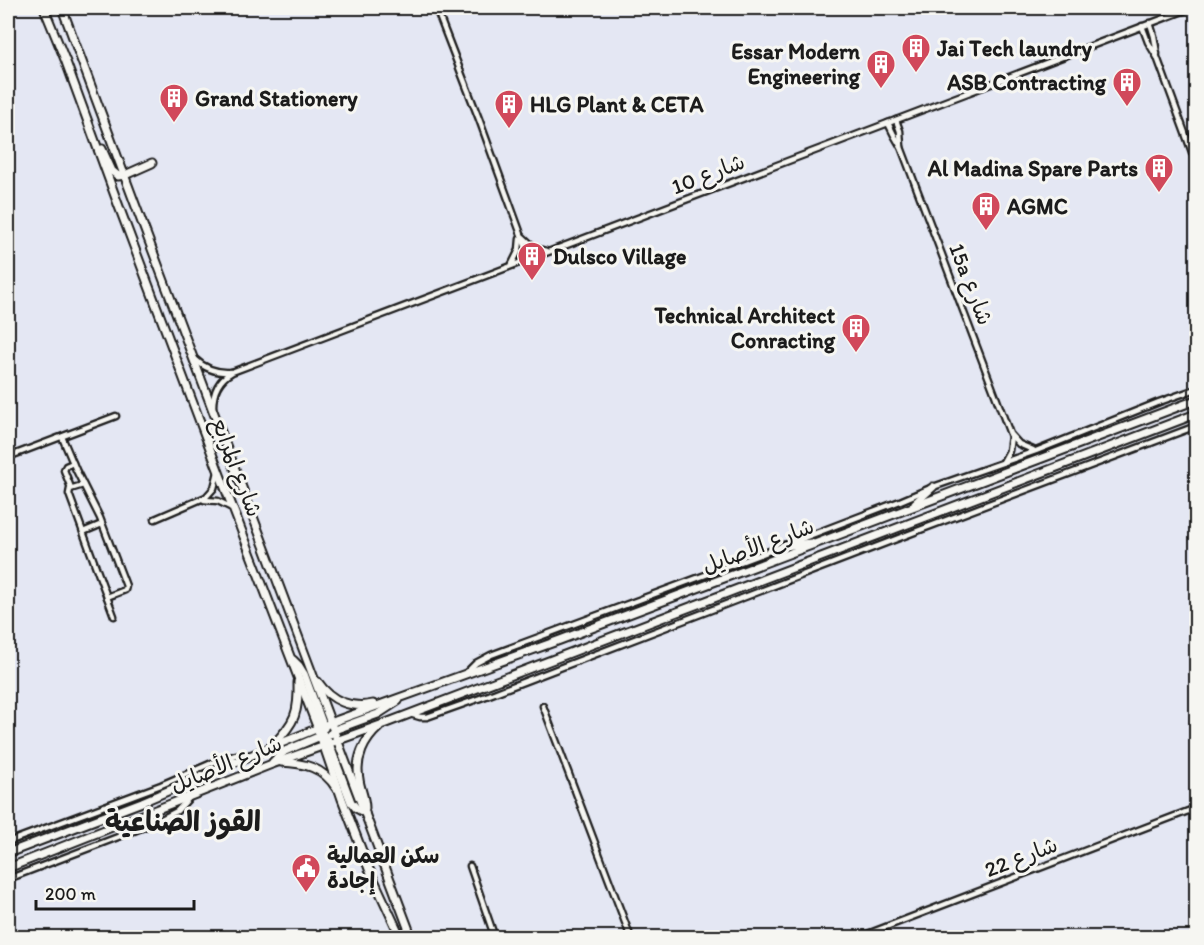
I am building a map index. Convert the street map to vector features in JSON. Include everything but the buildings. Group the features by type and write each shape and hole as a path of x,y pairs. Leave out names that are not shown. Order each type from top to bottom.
{"main road":[{"name":"شارع المرابع","path":"44,8 297,676 365,813 412,938"},
{"name":"شارع المرابع","path":"62,8 311,672 342,799 369,869 401,938"},
{"path":"86,118 93,126 112,171 118,176 153,163"},
{"name":"شارع الأصايل","path":"8,868 275,763 402,697 1197,400"},
{"name":"شارع الأصايل","path":"8,853 142,802 272,747 386,723 1197,414"},
{"path":"909,508 933,487"},
{"path":"783,546 817,543"},
{"path":"290,658 304,674 327,735"},
{"path":"311,672 326,692 346,704 364,706 402,697"},
{"path":"272,747 289,727 294,717 298,701 297,676"},
{"path":"365,813 365,800 358,776 359,759 369,737 386,723"},
{"path":"275,763 302,764 317,769 333,784 342,799"}],"street":[{"path":"436,8 530,259"},
{"name":"شارع 10","path":"214,409 214,397 218,384 236,370 1191,8"},
{"path":"1150,23 1157,57"},
{"path":"1142,26 1157,57 1197,164"},
{"name":"15a شارع","path":"896,120 900,130 901,147"},
{"name":"15a شارع","path":"888,123 901,147 1010,434"},
{"path":"520,233 535,248 548,252"},
{"path":"510,266 519,250 520,233"},
{"name":"شارع 10","path":"193,356 210,370 221,372 236,370"},
{"path":"464,675 472,666 486,657 1197,389"},
{"path":"8,457 116,416"},
{"path":"408,714 427,717 480,699 1197,426"},
{"path":"1010,434 1023,446 1036,451"},
{"path":"1002,463 1010,447 1010,434"},
{"path":"62,437 102,524 127,587 107,597"},
{"path":"73,463 66,466 64,470 71,488 69,494 114,616"},
{"path":"155,519 201,501 214,488 218,478 217,467"},
{"path":"71,488 83,485"},
{"path":"201,501 218,501 233,509"},
{"path":"83,532 102,524"},
{"path":"543,706 631,938"},
{"path":"8,842 161,785 219,760 236,755 252,755"},
{"path":"8,879 139,830 172,815 189,798"},
{"name":"شارع 22","path":"857,938 1197,808"},
{"path":"470,866 495,938"}],"shaded area":[{"path":"8,8 1196,8 1196,937 8,937"}],"place":[{"name":"Jai Tech laundry","path":"916,74"},
{"name":"Essar Modern Engineering","path":"881,90"},
{"name":"ASB Contracting","path":"1127,108"},
{"name":"Grand Stationery","path":"174,124"},
{"name":"HLG Plant & CETA","path":"509,130"},
{"name":"Al Madina Spare Parts","path":"1159,194"},
{"name":"AGMC","path":"986,232"},
{"name":"Dulsco Village","path":"532,282"},
{"name":"Technical Architect Conracting","path":"856,354"},
{"name":"سكن العمالية إجادة","path":"306,894"}],"district":[{"name":"القوز الصناعية","path":"183,821"}]}
